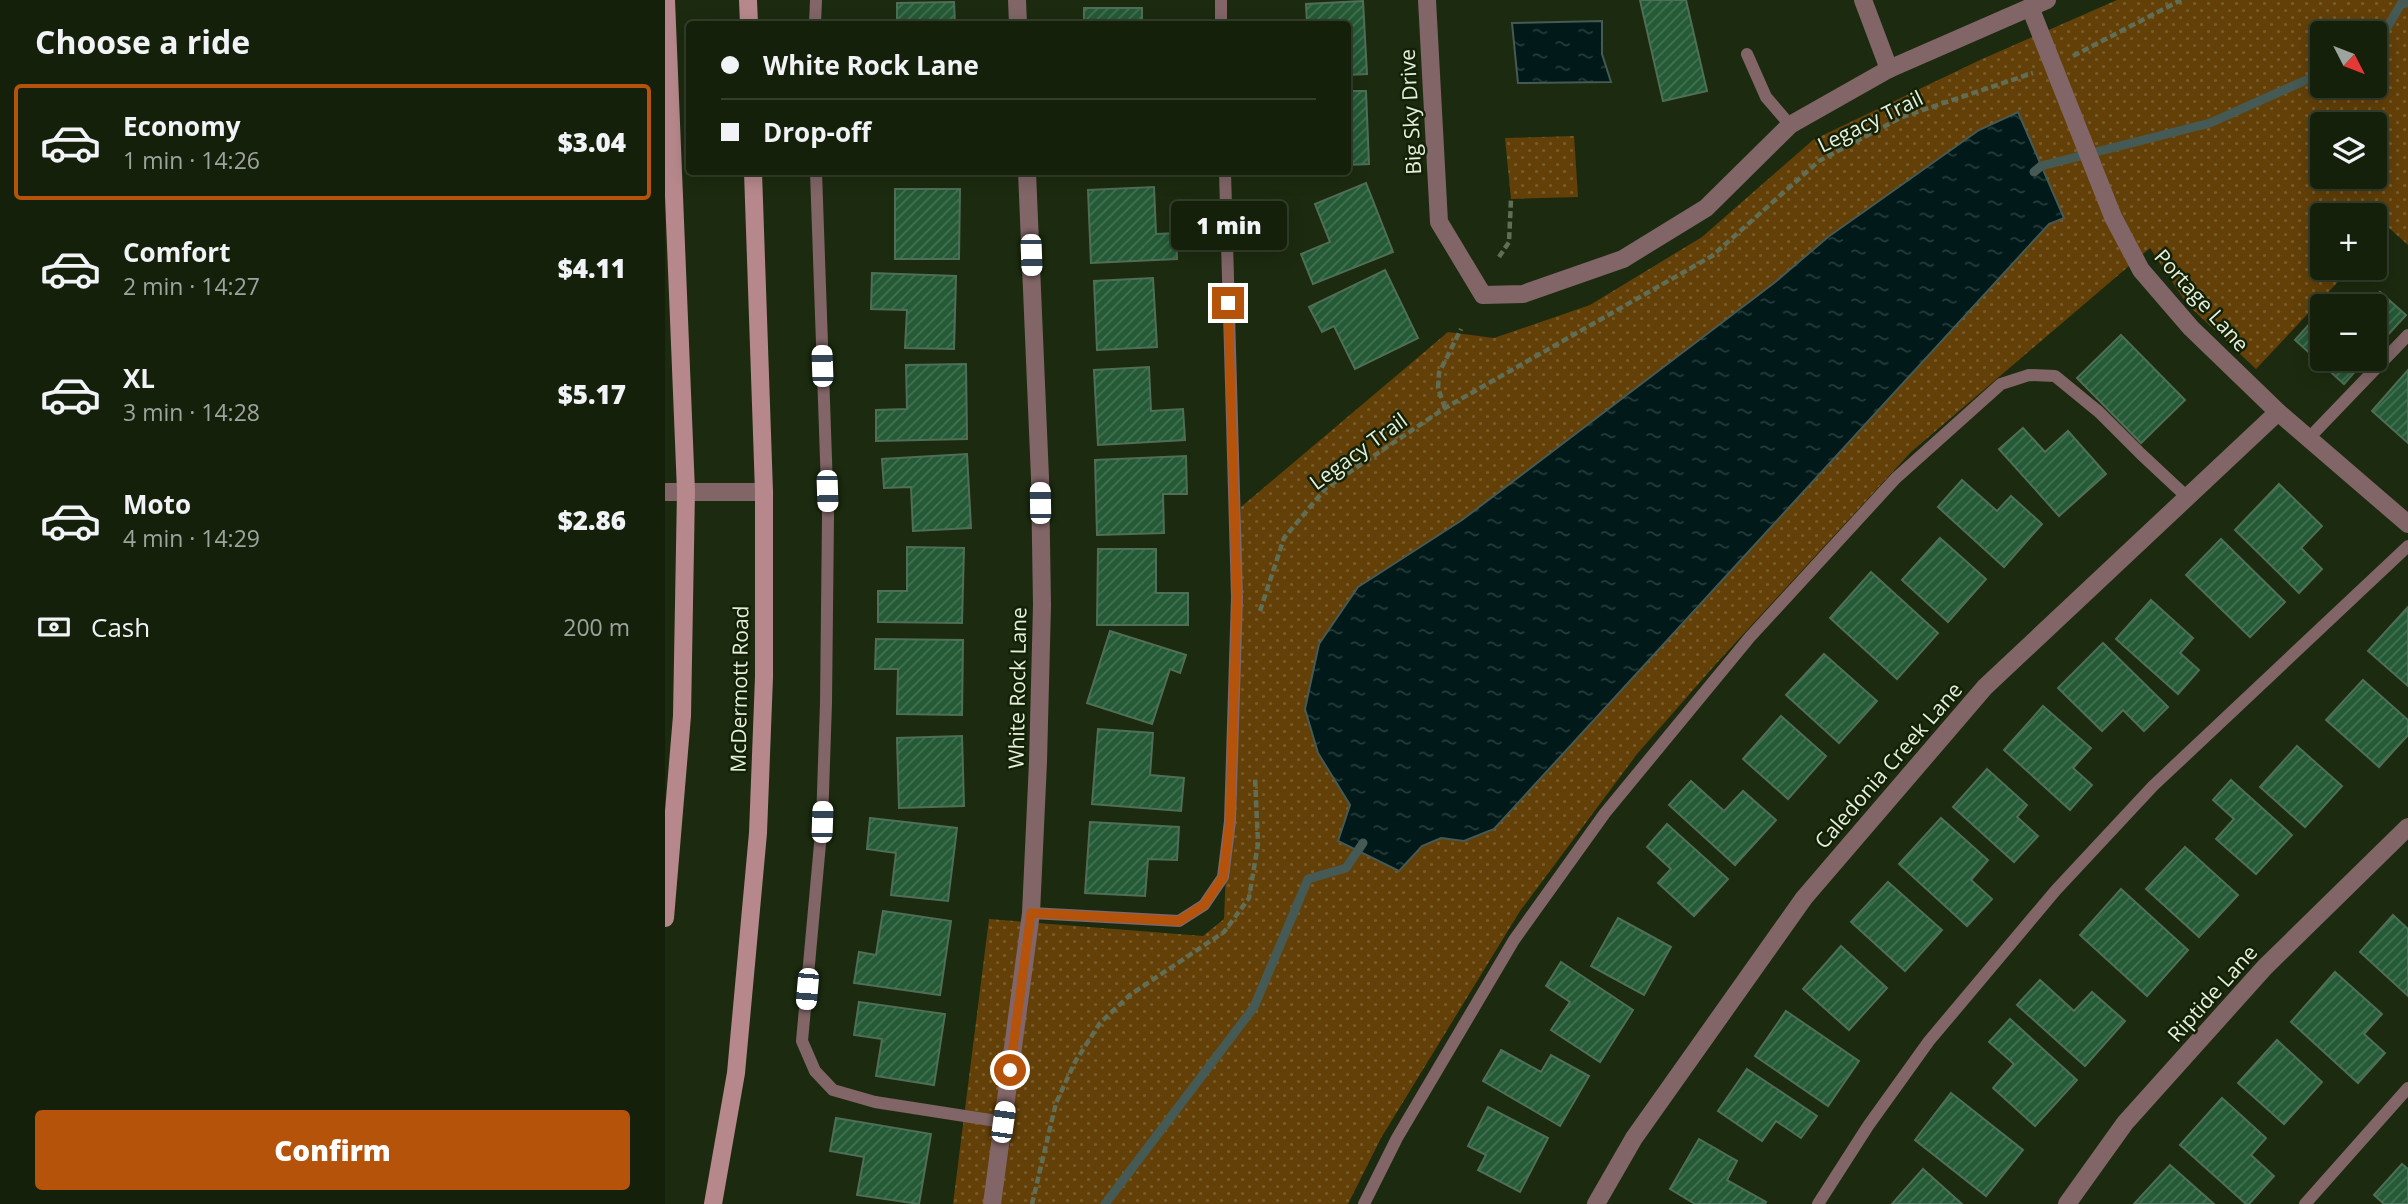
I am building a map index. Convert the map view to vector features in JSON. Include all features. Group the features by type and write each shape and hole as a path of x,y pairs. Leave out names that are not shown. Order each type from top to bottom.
{"main road":[{"path":"665,918 682,716 686,491 666,0"},
{"path":"748,0 748,21"},
{"name":"McDermott Road","path":"713,1204 736,1073 758,832 764,677 764,492 753,175"}],"street":[{"path":"1017,0 1019,21"},
{"name":"Big Sky Drive","path":"1427,0 1439,222 1483,295 1523,294 1623,259 1706,208 1790,125"},
{"path":"1863,0 1889,69"},
{"path":"1790,125 1889,69 2038,4"},
{"name":"Portage Lane","path":"2038,4 2060,82 2113,217 2141,270 2191,328 2279,412 2408,524"},
{"name":"White Rock Lane","path":"992,1204 1031,913 1038,762 1042,605 1040,478 1027,175"},
{"name":"Caledonia Creek Lane","path":"1596,1204 1635,1138 1804,898 1985,687 2279,412"},
{"path":"665,492 764,492"},
{"name":"Riptide Lane","path":"2067,1204 2125,1123 2265,967 2408,827"}],"lane":[{"path":"815,21 816,0"},
{"path":"1221,0 1221,21"},
{"path":"1747,54 1766,97 1790,125"},
{"path":"816,175 828,516 825,703 822,822 802,1041 815,1071 833,1090 875,1102 1003,1122"},
{"path":"1031,913 1179,921 1204,905 1223,877 1230,821 1237,597 1225,175"},
{"path":"2309,438 2408,335"},
{"path":"1364,1204 1397,1138 1514,940 1605,813 1750,637 1896,478 2001,384 2029,375 2055,376 2099,412 2187,497"},
{"path":"1818,1204 1868,1126 1929,1041 2056,890 2180,760 2408,546"},
{"path":"2305,1204 2408,1088"}],"path":[{"path":"2072,56 2181,0"},
{"name":"Legacy Trail","path":"1259,613 1284,538 1326,488 1445,408 1711,256 1819,161 1902,117 2041,70"},
{"path":"1499,257 1509,242 1511,199"},
{"path":"1445,408 1438,388 1439,373 1461,329"},
{"path":"1032,1204 1056,1103 1075,1062 1100,1023 1130,995 1224,932 1249,898 1258,844 1255,764"}],"shaded area":[{"path":"2117,0 2408,0 2408,245 2389,228 2387,230 2387,203 2310,203 2310,280 2340,280 2327,294 2310,294 2310,312 2256,369 2187,304 2150,248 1911,452 1714,666 1637,754 1520,911 1381,1138 1348,1204 953,1204 989,919 1203,936 1224,919 1241,507 1448,332 1494,338 1590,305 1702,237 1813,140 1980,60"},
{"path":"1574,136 1578,197 1511,199 1505,138"}],"water":[{"path":"1602,21 1602,54 1611,82 1518,83 1512,23"},
{"path":"2018,112 2064,218 2049,224 1494,829 1464,841 1441,838 1422,846 1399,871 1338,841 1350,805 1318,753 1305,709 1319,644 1358,587 1462,520 1774,283 1828,237 1979,130"}],"building":[{"path":"1640,0 1686,0 1707,91 1663,101"},
{"path":"1363,1 1367,74 1351,75 1351,21 1307,21 1306,4"},
{"path":"954,2 955,21 897,21 897,3"},
{"path":"1084,8 1142,8 1142,21 1084,21"},
{"path":"1351,91 1366,91 1369,164 1351,165"},
{"path":"1366,183 1393,252 1313,284 1301,254 1330,242 1315,204"},
{"path":"1154,187 1156,234 1176,233 1177,259 1091,263 1088,190"},
{"path":"895,189 960,189 959,259 895,259"},
{"path":"1385,270 1418,338 1355,369 1334,326 1322,332 1309,307"},
{"path":"872,273 956,276 954,349 905,348 907,310 871,309"},
{"path":"1153,278 1157,347 1097,350 1094,281"},
{"path":"2387,298 2406,315 2387,336"},
{"path":"2310,323 2310,353 2295,340"},
{"path":"2121,335 2185,400 2141,443 2077,378"},
{"path":"966,364 967,439 876,441 876,410 907,409 906,365"},
{"path":"1149,367 1151,411 1183,409 1185,440 1098,445 1094,370"},
{"path":"2408,370 2408,443 2372,411"},
{"path":"2330,371 2355,371 2344,384"},
{"path":"2023,428 2045,452 2068,431 2106,474 2059,516 1999,449"},
{"path":"967,454 971,528 913,531 911,487 884,488 882,459"},
{"path":"1186,456 1187,494 1163,494 1164,533 1097,535 1095,460"},
{"path":"1962,480 1997,511 2011,496 2042,524 2004,567 1938,507"},
{"path":"2279,484 2322,526 2301,548 2322,569 2299,593 2235,530"},
{"path":"1940,538 1986,579 1948,622 1902,580"},
{"path":"2221,539 2285,602 2250,637 2186,575"},
{"path":"907,547 964,548 962,623 878,622 878,591 907,591"},
{"path":"1098,549 1156,549 1156,593 1188,593 1188,625 1097,625"},
{"path":"1871,572 1938,633 1897,679 1830,618"},
{"path":"2151,600 2193,638 2180,653 2199,670 2178,694 2116,639"},
{"path":"2408,607 2408,686 2368,651"},
{"path":"1110,631 1186,655 1180,673 1170,669 1152,724 1087,703"},
{"path":"876,639 963,640 962,715 897,714 898,669 875,669"},
{"path":"2103,643 2168,707 2144,731 2123,710 2102,731 2058,688"},
{"path":"1824,654 1877,701 1839,743 1786,695"},
{"path":"2363,680 2408,720 2408,735 2379,767 2326,720"},
{"path":"2043,706 2091,748 2073,768 2092,785 2070,810 2004,750"},
{"path":"1781,716 1826,756 1788,799 1743,759"},
{"path":"1098,729 1153,733 1150,775 1184,778 1181,811 1092,804"},
{"path":"962,736 964,806 899,808 897,738"},
{"path":"2297,746 2342,786 2305,827 2260,787"},
{"path":"1987,769 2027,805 2017,817 2038,836 2014,862 1953,807"},
{"path":"2231,780 2292,835 2256,874 2216,839 2234,819 2213,800"},
{"path":"1691,781 1724,811 1743,791 1776,820 1735,865 1669,805"},
{"path":"870,818 957,828 948,901 891,895 896,853 867,849"},
{"path":"1941,818 1988,860 1971,880 1992,899 1967,926 1899,864"},
{"path":"1090,822 1179,827 1177,860 1148,859 1145,896 1085,893"},
{"path":"1667,824 1728,879 1694,916 1658,883 1671,869 1647,847"},
{"path":"2185,847 2238,895 2199,937 2146,889"},
{"path":"1888,882 1942,930 1905,971 1851,922"},
{"path":"2121,889 2188,950 2147,996 2080,935"},
{"path":"883,911 951,921 940,995 854,983 859,952 876,955"},
{"path":"2393,915 2408,929 2408,996 2360,952"},
{"path":"1618,918 1671,947 1644,995 1591,966"},
{"path":"1841,946 1887,988 1849,1030 1803,989"},
{"path":"1561,962 1633,1010 1600,1062 1551,1030 1570,1002 1546,986"},
{"path":"2335,972 2382,1014 2364,1034 2385,1053 2358,1083 2291,1022"},
{"path":"2040,980 2074,1011 2092,992 2125,1021 2085,1066 2017,1005"},
{"path":"859,1002 945,1014 934,1085 876,1076 882,1039 854,1035"},
{"path":"1786,1011 1859,1061 1828,1106 1755,1056"},
{"path":"2010,1019 2077,1080 2035,1126 1993,1088 2014,1064 1989,1042"},
{"path":"2277,1040 2322,1082 2284,1124 2238,1083"},
{"path":"1501,1050 1541,1072 1551,1055 1589,1076 1560,1126 1483,1081"},
{"path":"1747,1069 1817,1116 1801,1138 1776,1121 1762,1141 1718,1111"},
{"path":"1951,1093 2023,1150 1986,1196 1915,1140"},
{"path":"2222,1098 2266,1138 2251,1155 2274,1176 2249,1204 2180,1145"},
{"path":"1488,1107 1548,1138 1520,1192 1478,1170 1486,1155 1468,1146"},
{"path":"836,1118 931,1134 919,1204 857,1195 864,1157 830,1151"},
{"path":"1699,1139 1737,1161 1727,1180 1766,1202 1765,1204 1695,1204 1670,1189"},
{"path":"2402,1164 2408,1169 2408,1204 2384,1204 2374,1195"},
{"path":"2170,1165 2214,1204 2134,1204"},
{"path":"1923,1169 1962,1204 1892,1204"}],"waterway":[{"path":"2387,28 2401,4 2408,3"},
{"path":"2034,172 2041,166 2210,123 2310,78"},
{"path":"1105,1204 1254,1007 1308,879 1346,868 1363,843"}],"route":[{"path":"1010,1070 1031,913 1179,921 1204,905 1223,877 1230,821 1237,597 1228,303"}]}
